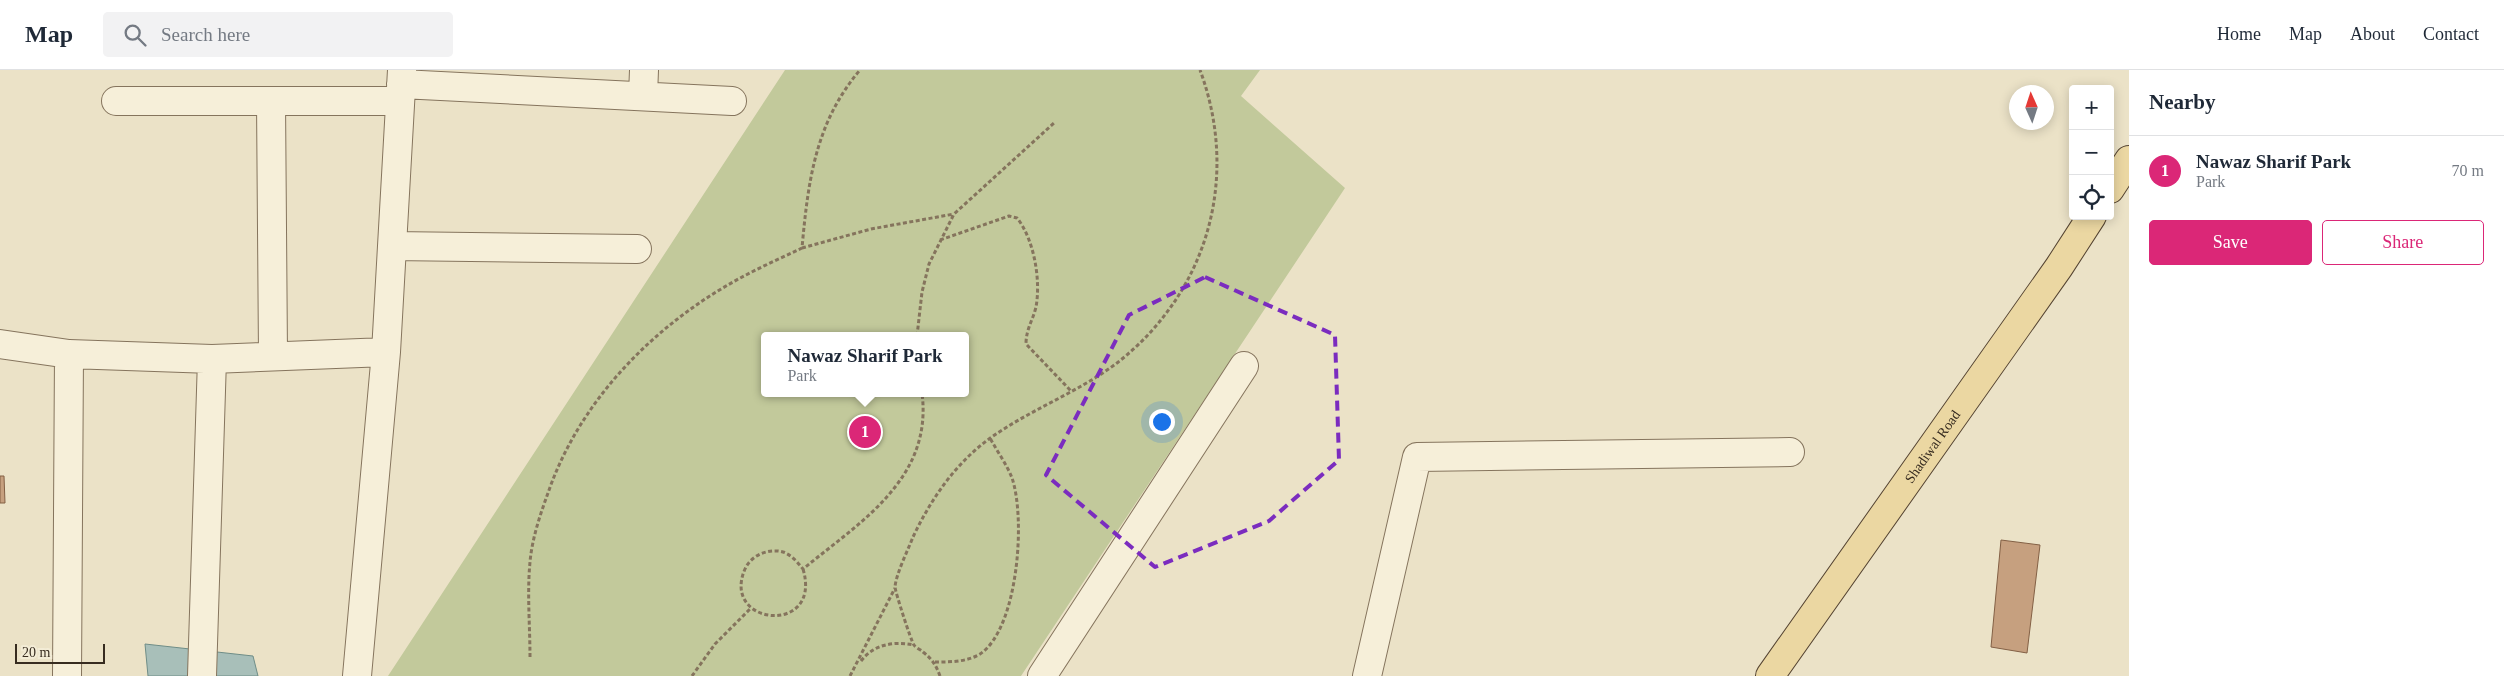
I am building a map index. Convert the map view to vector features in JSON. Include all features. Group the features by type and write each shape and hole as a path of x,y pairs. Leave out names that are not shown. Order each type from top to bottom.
{"main road":[{"path":"2114,183 2129,160"},
{"name":"Shadiwal Road","path":"1770,676 2059,267 2089,220"}],"street":[{"path":"116,101 271,101 401,85 644,83 732,101"},
{"path":"357,676 386,352 401,85"},
{"path":"271,101 273,356"},
{"path":"392,246 637,249"},
{"path":"0,344 68,354 212,359 386,352"},
{"path":"67,676 68,354"},
{"path":"202,676 212,359"},
{"path":"1042,676 1244,366"},
{"path":"1367,676 1417,456 1790,452"}],"path":[{"path":"802,248 807,191 818,143 836,105 860,70"},
{"path":"851,676 895,588 906,554 923,516 941,486 966,458 990,438 1072,392 1116,363 1149,335 1178,298 1200,257 1214,209 1218,147 1208,93 1200,70"},
{"path":"917,332 922,292 929,264 954,214 1054,123"},
{"path":"530,657 530,562 535,537 556,471 578,427 608,384 648,344 692,308 743,276 802,248 871,229 954,214"},
{"path":"940,240 1010,216 1017,218 1033,247 1037,298 1034,312 1027,328 1026,344 1072,392"},
{"path":"803,570 888,497 905,476 915,455 922,432 922,397"},
{"path":"935,662 969,659 990,646 997,634 1014,584 1020,546 1016,496 1012,477 990,438"},
{"path":"771,551 784,552 795,559 803,570 806,589 802,601 794,610 784,616 771,617 760,614 751,608 740,588 741,577 746,565 757,555 771,551"},
{"path":"895,588 914,645"},
{"path":"692,676 715,644 751,608"},
{"path":"855,669 863,658 881,646 901,643 914,645 935,662 940,676"}],"highlighted area":[{"path":"1205,277 1335,335 1339,460 1269,521 1155,567 1046,475 1129,315"}],"green space":[{"path":"785,70 1260,70 1241,96 1345,188 1021,676 388,676"}],"water":[{"path":"145,644 253,656 258,676 148,676"}],"building":[{"path":"0,476 4,476 5,503 0,503"},
{"path":"2001,540 2040,545 2027,653 1991,647"}],"place":[{"name":"Nawaz Sharif Park","path":"865,432"}]}
